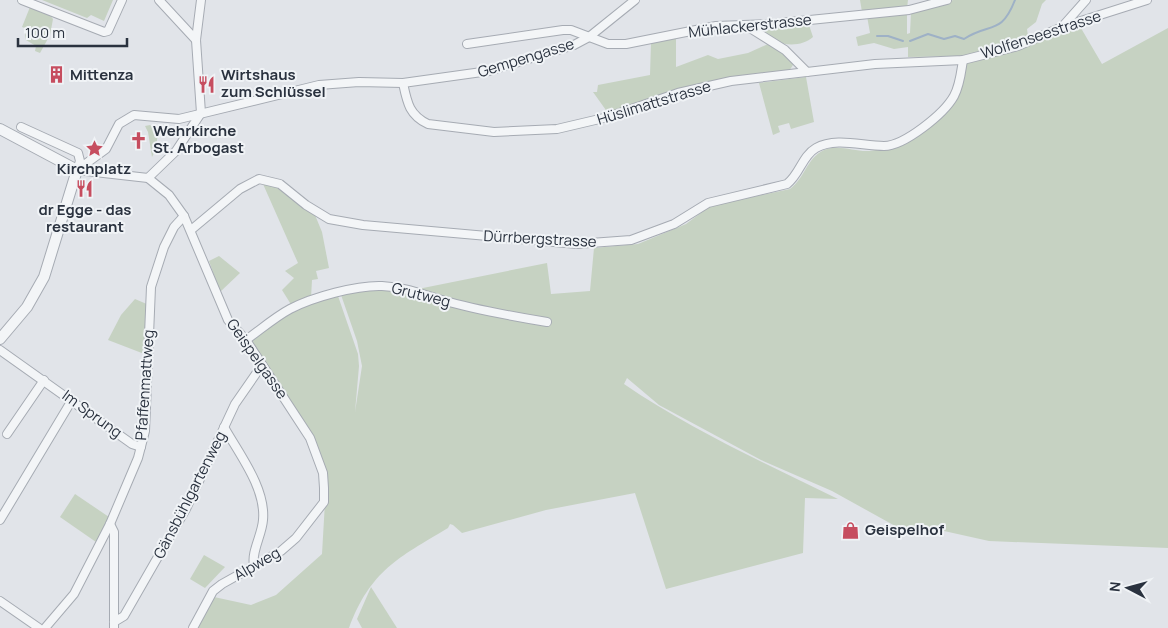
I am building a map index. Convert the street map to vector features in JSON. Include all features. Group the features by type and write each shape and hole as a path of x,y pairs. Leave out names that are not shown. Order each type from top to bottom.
{"street":[{"path":"22,0 99,31 108,30 122,0"},
{"path":"159,0 196,40"},
{"path":"0,129 77,170 148,178 176,151 202,114 196,40 201,0"},
{"name":"Gempengasse","path":"202,114 319,85 359,82 403,83 489,71 574,45 589,37 635,0"},
{"name":"Mühlackerstrasse","path":"467,44 563,30 572,30 608,44 626,44 708,27 738,26 909,10 947,0"},
{"path":"1062,27 1086,0"},
{"name":"Wolfenseestrasse","path":"963,60 1018,46 1062,27 1147,0"},
{"path":"738,26 750,28 785,50 807,72"},
{"name":"Hüslimattstrasse","path":"403,83 411,113 418,120 428,124 468,130 518,132 580,125 608,117 653,100 703,87 875,64 963,60"},
{"name":"Dürrbergstrasse","path":"190,230 240,189 259,179 280,184 306,205 329,219 363,225 577,244 631,240 674,224 708,203 788,184 797,174 807,155 822,146 849,143 886,146 912,136 948,106 960,82 963,60"},
{"path":"77,170 106,149 119,124 126,117 141,114 179,119 202,114"},
{"path":"179,119 187,126 188,135"},
{"path":"0,339 26,307 44,277 80,161 78,153 21,126"},
{"name":"Geispelgasse","path":"148,178 169,195 184,216 228,320 246,340 315,450 322,473 324,502"},
{"name":"Pfaffenmattweg","path":"45,628 74,594 125,493 141,447 145,431 151,287 169,237 179,220 184,216"},
{"name":"Grutweg","path":"246,340 290,309 313,299 358,288 381,286 413,290 440,300 498,314 546,322"},
{"name":"Im Sprung","path":"0,350 132,444 141,447"},
{"name":"Gänsbühlgartenweg","path":"114,625 124,616 186,509 235,404 262,364"},
{"path":"7,434 44,380"},
{"path":"0,520 72,400"},
{"path":"224,427 254,482 264,506 262,532 253,556 254,566"},
{"name":"Alpweg","path":"193,628 213,591 281,551 296,538 324,502"},
{"path":"110,524 114,532 114,625"},
{"path":"0,601 39,628"}],"green space":[{"path":"42,0 113,0 104,21 91,15 87,18"},
{"path":"860,0 908,0 907,8 862,12"},
{"path":"953,0 1046,0 1042,4 1036,22 1027,29 1028,36 1019,43 968,56 908,57 908,47 894,49 874,43 858,46 856,37 870,33 867,16 907,13 907,34 910,33 911,13 939,6"},
{"path":"30,7 49,14 53,19 50,35 40,53 35,51 36,46 26,40 25,35 28,29 22,27"},
{"path":"808,22 813,37 800,43 785,44 777,42 770,39 760,29 762,26"},
{"path":"1078,23 1102,64 1168,28 1168,548 989,541 935,529 906,532 832,491 761,460 659,405 627,378 624,384 675,416 729,445 838,499 805,498 803,553 666,589 635,493 546,510 462,533 450,524 448,528 401,558 377,579 367,592 349,628 198,628 214,597 251,605 276,595 322,554 325,502 315,450 246,340 290,309 337,293 358,354 359,366 355,412 362,366 357,341 340,292 360,288 413,290 547,263 551,294 590,291 594,248 638,244 686,224 710,206 790,189 799,180 813,158 824,150 841,148 869,151 892,145 927,123 947,105 958,88 963,60 1018,46"},
{"path":"676,37 676,67 708,55 718,59 748,53 768,44 774,46 792,60 793,65 789,71 688,86 608,113 593,92 597,92 598,85 650,75 651,43"},
{"path":"806,77 814,122 791,129 789,123 778,126 780,132 773,135 759,83"},
{"path":"150,125 158,131 156,149 152,157 148,132 145,126"},
{"path":"263,184 278,188 315,215 322,232 329,268 316,271 318,279 312,280 311,298 292,306 282,290 294,278 285,271 298,263"},
{"path":"219,256 240,273 220,292 209,261"},
{"path":"135,299 149,305 147,355 108,340 121,315"},
{"path":"75,494 109,517 96,542 60,517"},
{"path":"204,555 225,567 205,588 190,579"},
{"path":"371,587 397,628 362,628 357,619"}],"waterway":[{"path":"910,41 928,34 944,39 955,36 964,39 1000,24 1005,19 1015,0"},
{"path":"877,36 888,36 903,41"}],"place":[{"name":"Mittenza","path":"56,75"},
{"name":"Wirtshaus zum Schlüssel","path":"207,84"},
{"name":"Wehrkirche St. Arbogast","path":"139,140"},
{"name":"Kirchplatz","path":"94,148"},
{"name":"dr Egge - das restaurant","path":"85,189"},
{"name":"Geispelhof","path":"851,530"}]}
